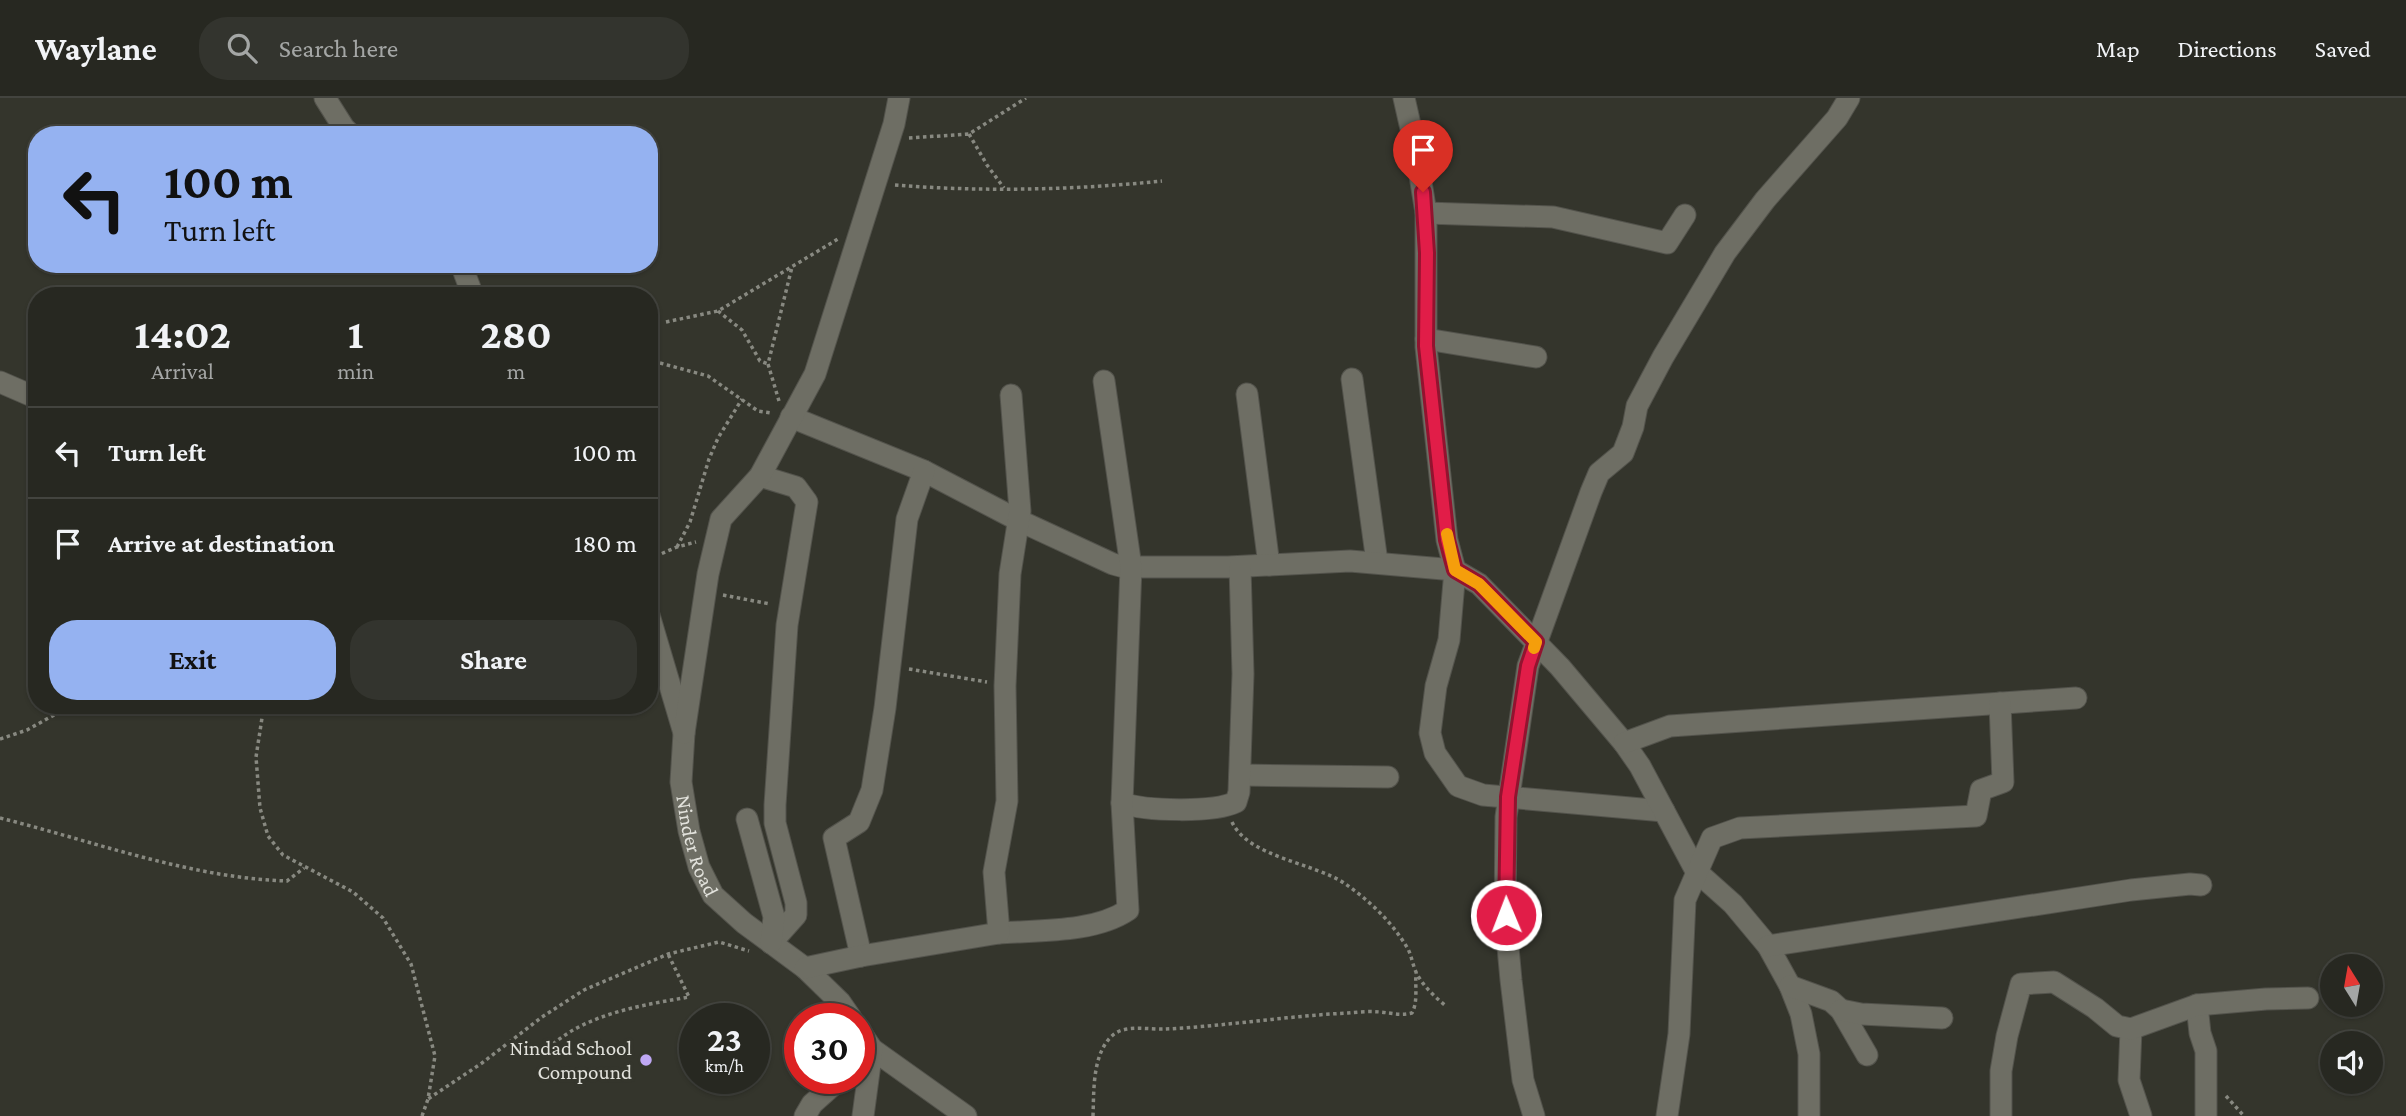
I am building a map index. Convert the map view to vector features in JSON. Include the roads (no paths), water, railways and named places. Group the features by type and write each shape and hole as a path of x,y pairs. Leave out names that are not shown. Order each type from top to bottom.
{"street":[{"path":"325,98 344,126"},
{"path":"684,733 706,592 721,519 760,476 815,374 890,140 900,98"},
{"path":"1404,98 1426,213 1426,339 1447,540 1455,570 1449,640 1436,686 1430,733 1435,753 1458,786 1483,795 1664,811"},
{"path":"1534,1116 1523,1080 1506,915 1505,852 1508,797 1528,666 1595,482 1599,473 1623,453 1637,406 1663,357 1725,253 1760,206 1837,118 1849,98"},
{"path":"1426,213 1553,217 1667,243 1685,215"},
{"path":"1426,339 1536,357"},
{"path":"1352,379 1377,562"},
{"path":"805,968 999,933 1093,925 1115,919 1128,910 1122,803 1131,567 1104,382"},
{"path":"0,383 28,394"},
{"path":"1247,394 1269,565"},
{"path":"999,933 994,872 1007,801 1005,686 1010,574 1020,512 1011,395"},
{"path":"792,417 924,471 1018,520 1113,564 1131,567 1377,562 1455,570 1479,584 1560,667 1624,743 1640,766 1696,871 1732,904 1768,946 1790,986 1801,1014 1809,1054 1809,1116"},
{"path":"861,956 834,838 859,822 872,790 885,708 907,519 924,471"},
{"path":"760,476 796,487 807,502 790,608 775,823 796,903 796,915 764,948"},
{"path":"1122,803 1137,808 1226,807 1236,802 1240,792 1243,674 1240,566"},
{"name":"Ninder Road","path":"658,645 684,733 681,782 689,831 699,867 713,895 764,948 805,968 841,1003"},
{"path":"1624,743 1670,726 2076,698"},
{"path":"1667,1116 1679,1034 1685,900 1712,838 1740,828 1976,816 1981,790 2003,782 2000,703"},
{"path":"1240,775 1388,778"},
{"path":"747,819 774,917 764,948"},
{"path":"1768,946 2036,907 2131,890 2201,885"},
{"path":"2001,1116 2001,1071 2021,984 2054,982 2095,1007 2117,1026 2131,1029 2197,1006 2308,998"},
{"path":"1790,986 1831,1001 1841,1010 1867,1055"},
{"path":"2197,1006 2200,1033 2206,1051 2206,1116"},
{"path":"1841,1010 1861,1014 1942,1018"},
{"path":"2131,1029 2129,1080 2141,1116"},
{"path":"875,1061 964,1115"},
{"path":"805,1116 812,1104 823,1094"},
{"path":"863,1116 864,1094"}],"place":[{"name":"Nindad School Compound","path":"646,1060"}]}
